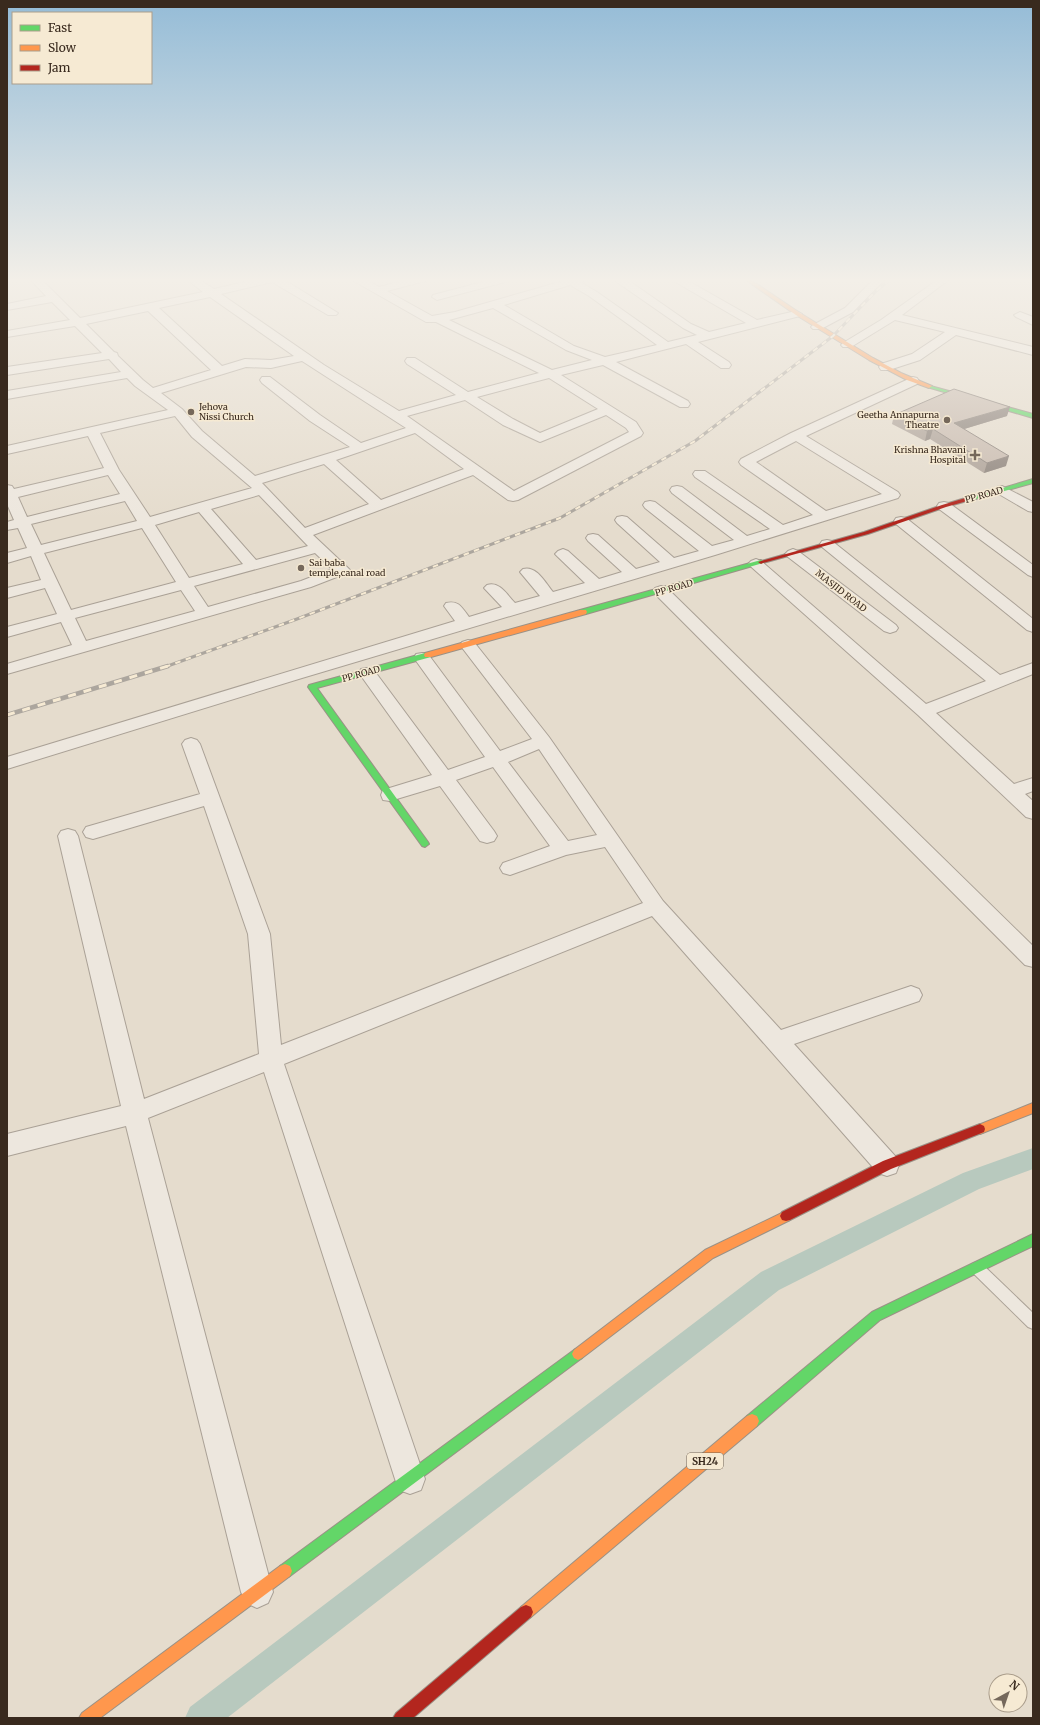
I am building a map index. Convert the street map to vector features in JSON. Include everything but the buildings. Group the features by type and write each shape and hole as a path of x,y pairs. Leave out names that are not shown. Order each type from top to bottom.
{"street":[{"path":"7,371 89,358"},
{"path":"7,669 306,584 342,570 303,534 258,486 197,434 178,412 139,383 115,358"},
{"path":"206,358 220,371"},
{"path":"152,392 245,363 271,364 297,358"},
{"path":"306,358 397,415 513,497 636,433 631,425 552,375 518,358"},
{"path":"598,358 607,362 684,404"},
{"path":"397,415 468,395 620,358"},
{"path":"715,358 725,365"},
{"path":"870,358 914,381 1033,416"},
{"path":"885,367 911,358"},
{"path":"411,361 468,395 508,422 540,438 551,435 607,410"},
{"path":"7,395 130,374"},
{"path":"266,380 315,418 360,447"},
{"path":"824,516 746,462 796,436 914,381"},
{"path":"7,450 178,412"},
{"path":"7,558 36,552 202,507 326,459 415,429"},
{"path":"92,431 112,470 204,613"},
{"path":"7,763 465,623 595,584 710,552 893,495 796,436"},
{"path":"326,459 379,505"},
{"path":"81,648 8,493 112,470"},
{"path":"303,534 473,470"},
{"path":"700,474 780,530"},
{"name":"PP ROAD","path":"390,795 312,687 422,658 793,554 901,521 944,506 1033,481"},
{"path":"677,490 745,541"},
{"path":"1002,490 1033,508"},
{"path":"7,526 129,496"},
{"path":"650,504 710,552"},
{"path":"944,506 1033,572"},
{"path":"202,507 252,565"},
{"path":"622,520 671,563"},
{"path":"901,521 1033,627"},
{"path":"593,538 633,574"},
{"path":"827,544 998,682"},
{"path":"7,632 65,615 318,548"},
{"path":"563,554 595,584"},
{"name":"MASJID ROAD","path":"793,554 890,628"},
{"path":"756,564 924,711 1033,812"},
{"path":"528,572 550,598"},
{"path":"7,593 50,582"},
{"path":"492,588 512,609"},
{"path":"661,591 1033,959"},
{"path":"452,606 465,623"},
{"path":"468,645 543,741 656,906 887,1165"},
{"path":"422,658 563,849"},
{"path":"924,711 1033,668"},
{"path":"367,673 488,836"},
{"path":"425,844 390,795 445,779 543,741"},
{"path":"191,744 259,934 270,1059 410,1479"},
{"path":"1012,792 1033,784"},
{"path":"93,832 210,798"},
{"path":"68,836 135,1112 257,1592"},
{"path":"510,868 563,849 611,839"},
{"path":"7,1145 135,1112 656,906"},
{"path":"776,1041 911,995"},
{"path":"87,1718 584,1350 709,1254 887,1165 1033,1108"},
{"name":"SH24","path":"401,1718 876,1316 1033,1240"}],"lane":[{"path":"977,1267 1033,1322"}],"waterway":[{"path":"201,1718 770,1281 971,1181 1033,1158"}],"railway":[{"path":"166,666 297,619 560,518 695,441 803,358"},
{"path":"7,715 166,666"}],"traffic: fast":[{"path":"929,386 1033,416"},
{"path":"972,498 1033,481"},
{"path":"583,612 761,562"},
{"path":"425,844 312,687 428,655"},
{"path":"752,1421 876,1316 1033,1240"},
{"path":"285,1571 578,1354"}],"traffic: slow":[{"path":"870,358 899,374 929,386"},
{"path":"428,655 583,612"},
{"path":"980,1129 1033,1108"},
{"path":"578,1354 709,1254 786,1216"},
{"path":"526,1612 752,1421"},
{"path":"87,1718 285,1571"}],"traffic: jam":[{"path":"761,562 866,533 972,498"},
{"path":"786,1216 887,1165 980,1129"},
{"path":"401,1718 526,1612"}],"place":[{"name":"Jehova Nissi Church","path":"191,412"},
{"name":"Geetha Annapurna Theatre","path":"947,420"},
{"name":"Krishna Bhavani Hospital","path":"975,455"},
{"name":"Sai baba temple,canal road","path":"301,568"}]}
